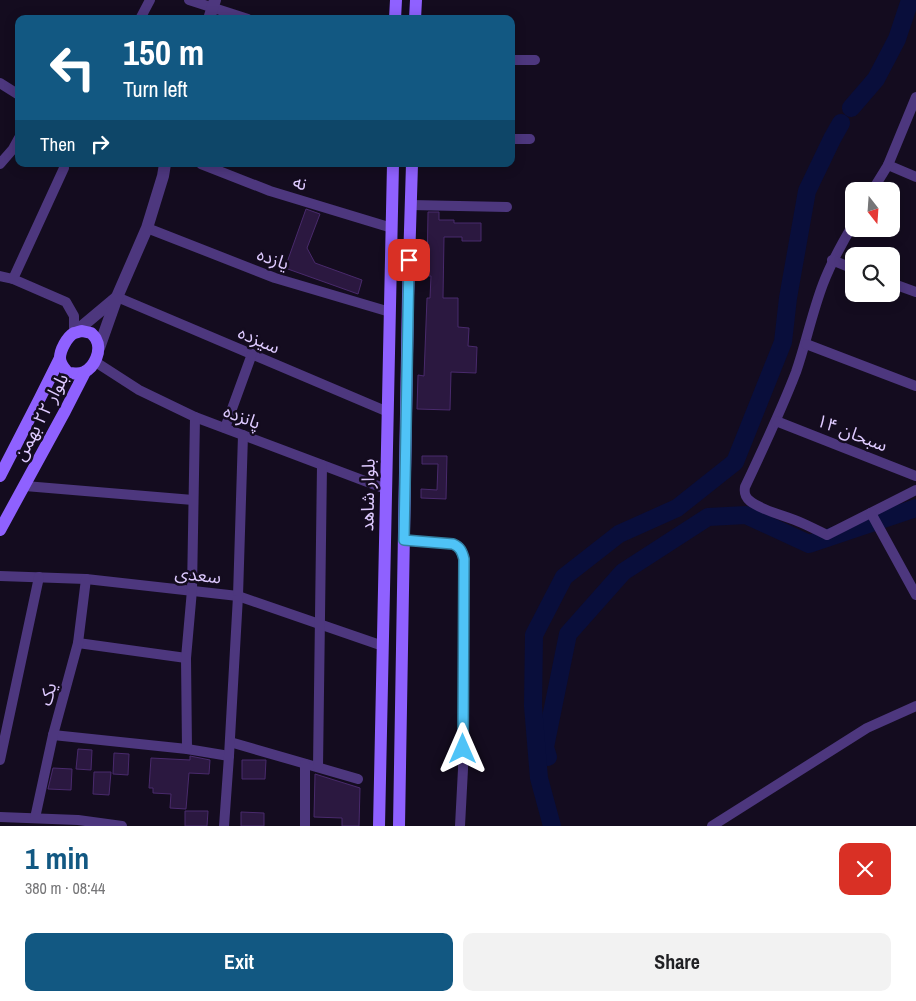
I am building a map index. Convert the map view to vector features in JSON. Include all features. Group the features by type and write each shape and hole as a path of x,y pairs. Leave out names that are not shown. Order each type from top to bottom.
{"main road":[{"path":"395,15 396,0"},
{"path":"415,15 416,0"},
{"name":"بلوار شاهد","path":"379,826 393,167"},
{"name":"بلوار شاهد","path":"399,826 412,167"},
{"path":"82,331 91,333 99,348 94,361 84,372 77,374 68,372 62,366 60,358 64,344 74,333 82,331"},
{"name":"بلوار ۲۲ بهمن","path":"0,476 60,358"},
{"name":"بلوار ۲۲ بهمن","path":"0,530 65,411 84,372"},
{"path":"387,444 406,444"}],"street":[{"path":"142,15 150,0"},
{"path":"189,0 234,15"},
{"path":"515,60 535,60"},
{"path":"0,83 15,92"},
{"path":"878,182 888,165 916,97"},
{"path":"515,138 530,139"},
{"path":"0,164 15,145"},
{"path":"888,165 916,177"},
{"path":"99,348 117,297 147,228 164,167"},
{"name":"نه","path":"209,167 270,191 392,228"},
{"path":"13,279 64,168"},
{"path":"411,205 507,207"},
{"name":"یازده","path":"147,228 275,278 390,312"},
{"path":"845,238 832,260 806,344 776,421 744,492 749,501 757,506 802,523 827,535 916,490"},
{"path":"832,260 845,265"},
{"path":"0,276 13,279 66,302 74,316 74,333"},
{"path":"900,286 916,292"},
{"path":"74,333 117,297"},
{"name":"سیزده","path":"117,297 388,412"},
{"path":"806,344 916,386"},
{"path":"225,428 252,354"},
{"name":"پانزده","path":"94,361 139,390 195,417 386,489"},
{"path":"187,749 186,658 192,590 195,417"},
{"name":"سبحان ۱۴","path":"776,421 916,476"},
{"path":"224,826 238,596 243,435"},
{"path":"318,767 322,465"},
{"path":"25,486 193,500"},
{"path":"871,513 916,595"},
{"path":"404,540 453,544 459,547 464,559 463,769 460,826"},
{"name":"سعدی","path":"0,576 86,578 238,596 383,646"},
{"path":"0,760 39,577"},
{"name":"یک","path":"35,818 78,643 86,578"},
{"path":"78,643 186,658"},
{"path":"712,826 867,728 916,706"},
{"path":"54,735 187,749 229,756"},
{"path":"230,742 358,779"},
{"path":"305,764 305,826"},
{"path":"0,817 35,818 122,826"}],"building":[{"path":"306,209 320,214 307,248 315,263 362,280 358,294 285,268"},
{"path":"428,212 439,212 439,220 454,220 454,223 481,223 481,241 462,241 462,237 444,237 443,298 458,298 458,327 469,328 468,346 477,347 476,373 451,372 450,410 417,409 418,375 424,376 427,298 430,298 431,276 427,276"},
{"path":"422,456 447,456 446,499 421,498 421,489 437,490 438,464 422,464"},
{"path":"78,749 92,750 91,770 76,769"},
{"path":"114,753 129,754 128,775 113,774"},
{"path":"190,756 210,760 209,774 189,773 186,809 170,808 171,794 153,793 153,788 149,788 151,758 190,760"},
{"path":"242,760 266,760 265,779 242,779"},
{"path":"53,768 72,769 71,790 48,789"},
{"path":"94,772 111,772 109,795 93,794"},
{"path":"315,774 360,788 359,826 342,826 342,818 314,817"},
{"path":"185,811 208,811 207,826 185,826"},
{"path":"241,812 264,813 264,826 241,826"}],"waterway":[{"path":"851,108 876,79 897,39 910,0"},
{"path":"552,826 539,778 533,706 534,635 564,577 619,534 677,508 735,462 783,342 788,298 807,191 841,123"},
{"path":"548,757 545,747 568,634 623,572 708,517 746,515 809,544 916,508"}],"route":[{"path":"409,260 404,540 453,544 459,547 464,559 463,749"}]}
